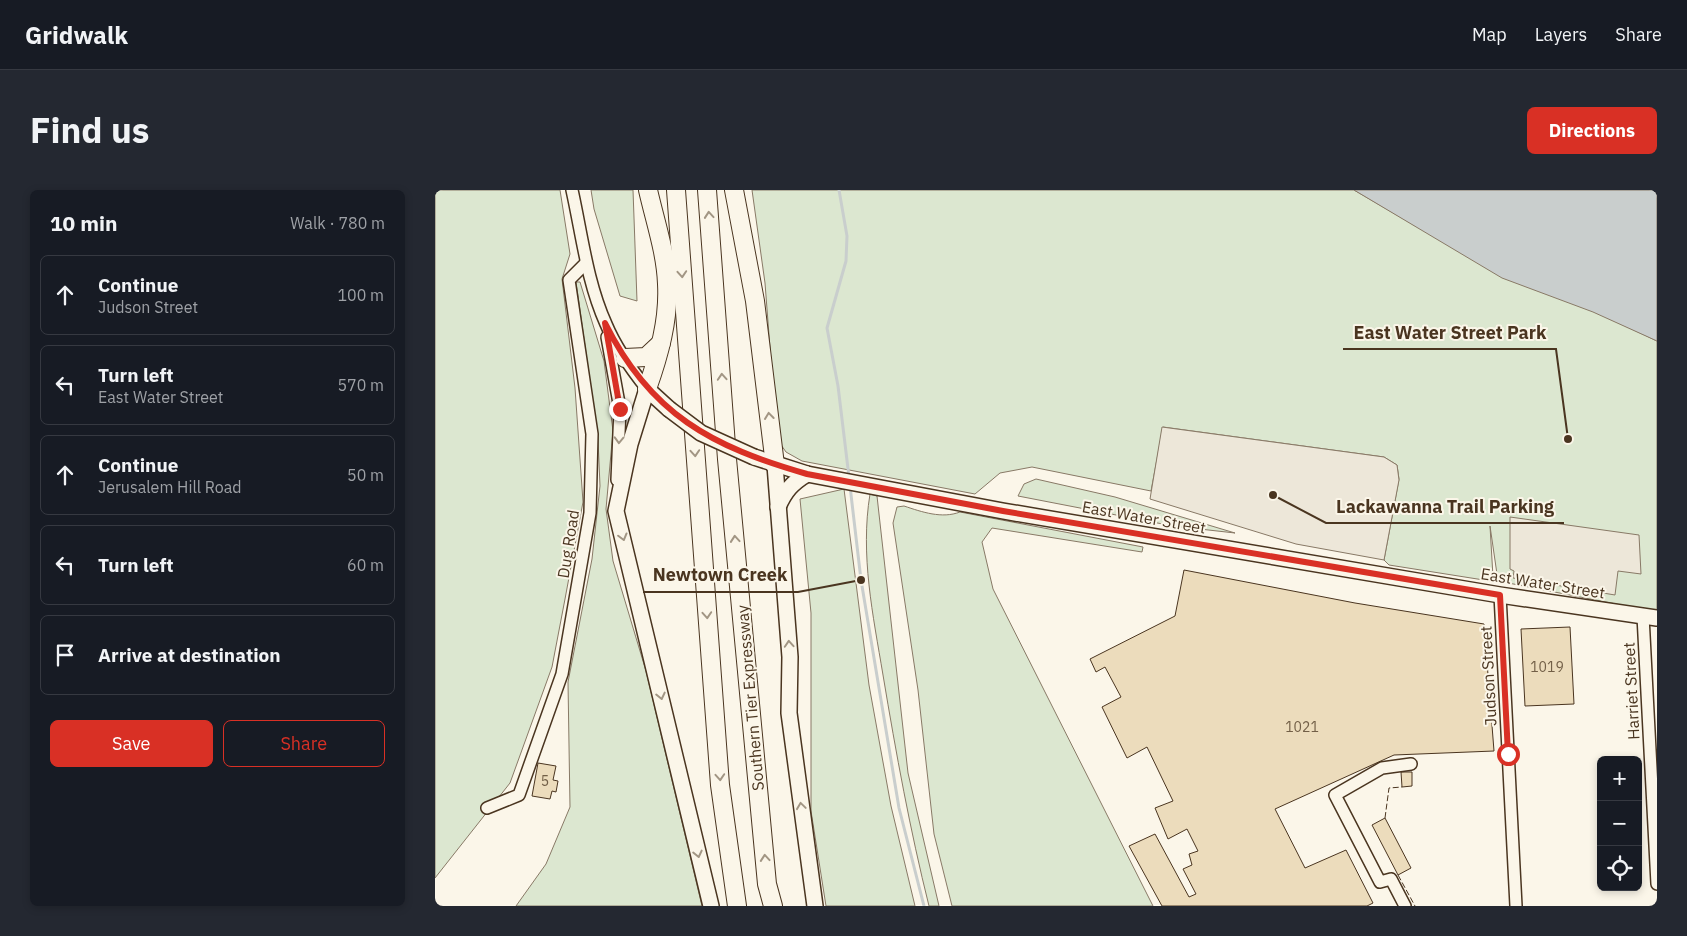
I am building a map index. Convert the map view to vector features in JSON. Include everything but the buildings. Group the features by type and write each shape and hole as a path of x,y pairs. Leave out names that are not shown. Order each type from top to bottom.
{"highway":[{"path":"647,389 666,321 667,283 665,262 649,190"},
{"path":"677,190 720,785 737,906"},
{"name":"Southern Tier Expressway","path":"707,190 732,507 767,884 773,906"},
{"path":"735,190 755,301 775,465"},
{"path":"625,358 646,356 661,342"}],"main road":[{"name":"East Water Street","path":"647,389 686,423 718,442 775,465 814,475 1003,511 1500,595 1650,617"},
{"path":"647,389 630,444 616,511 711,906"},
{"path":"775,465 790,657 789,713 815,906"},
{"path":"778,507 784,493 792,483 814,475"}],"street":[{"path":"572,190 586,263 605,323 620,409 616,511"},
{"name":"Dug Road","path":"487,808 519,795 562,674 590,513 592,434 569,280 586,263"},
{"path":"605,323 625,358 647,389"},
{"name":"Judson Street","path":"1500,595 1516,906"},
{"name":"Harriet Street","path":"1650,617 1657,884"},
{"path":"1405,906 1391,879 1380,882 1335,795 1382,768 1411,764"}],"green space":[{"path":"435,190 560,190 570,254 562,279 575,388 583,502 552,667 510,783 435,878"},
{"path":"591,190 633,190 637,301 620,296 594,209"},
{"path":"752,190 1354,190 1414,225 1657,341 1657,612 1498,581 1490,526 1493,577 1490,581 1389,565 1384,560 1399,479 1397,465 1384,457 1163,427 1151,491 1032,467 1000,473 975,494 802,461 786,452 777,439 765,283"},
{"path":"576,282 580,282 604,361 613,431 606,509 613,561 646,671 702,906 516,906 546,864 570,807 568,682 592,559 600,486 598,439"},
{"path":"1036,479 1115,497 1235,533 1173,526 1018,496 1024,484"},
{"path":"844,489 869,685 891,806 915,906 826,906 811,811 811,613 800,499"},
{"path":"870,494 877,496 908,773 939,906 929,906 922,877 898,762 875,630 866,540"},
{"path":"904,506 939,515 960,512 1143,547 1142,552 992,528 982,542 993,589 1153,906 952,906 934,834 918,690 893,523 897,507"}],"shaded area":[{"path":"1354,190 1657,190 1657,341 1593,312 1502,278"},
{"path":"1162,427 1384,457 1397,465 1399,480 1384,560 1296,544 1150,499"},
{"path":"1510,517 1639,535 1641,574 1618,571 1615,595 1513,578 1514,571 1510,569"}],"waterway":[{"path":"839,190 847,236 846,261 827,328 838,386 849,477"},
{"path":"850,486 861,580 899,808 924,906"}],"fence":[{"path":"1385,818 1389,788 1402,787"},
{"path":"1398,875 1415,906"}],"place":[{"name":"East Water Street Park","path":"1568,439"},
{"name":"Lackawanna Trail Parking","path":"1273,495"},
{"name":"Newtown Creek","path":"861,580"}],"route":[{"path":"620,409 605,323 633,372 647,389 669,409 686,423 718,442 775,465 807,474 1003,511 1500,595 1508,754"}]}
